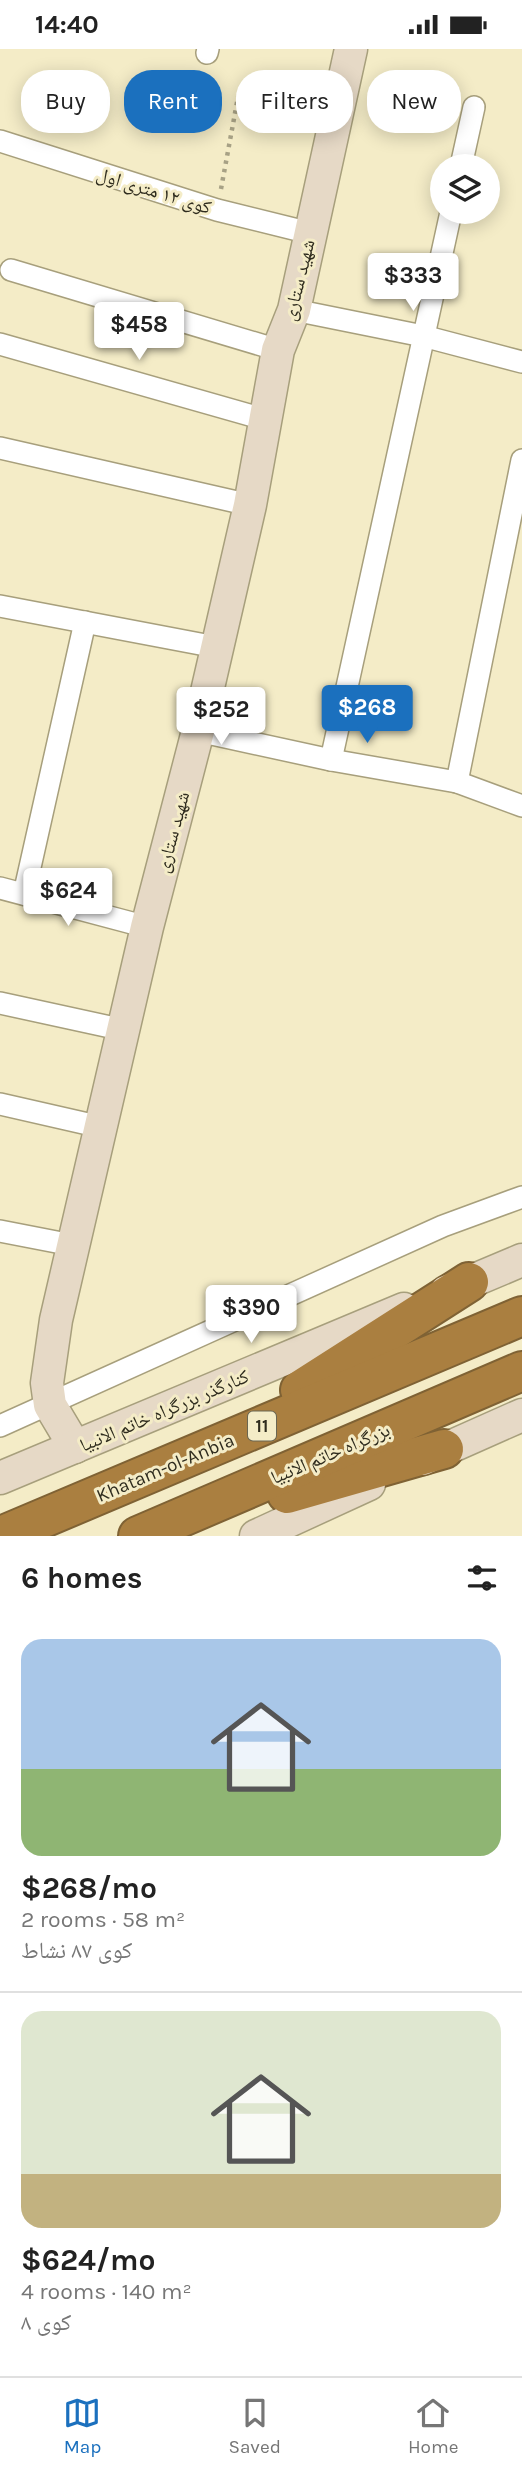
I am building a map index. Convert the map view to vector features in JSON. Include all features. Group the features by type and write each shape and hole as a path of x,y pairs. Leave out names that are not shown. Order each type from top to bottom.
{"highway":[{"path":"208,1448 469,1282"},
{"name":"Khatam-ol-Anbia","path":"1,1536 522,1316"},
{"name":"بزرگراه خاتم الانبیا","path":"139,1536 522,1371"},
{"path":"139,1536 444,1449"}],"street":[{"name":"شهید ستاری","path":"75,1447 50,1405 47,1383 55,1320 147,927 198,731 250,505 278,350 293,310 351,49"},
{"path":"464,154 474,107"},
{"name":"کوی ۱۲ متری اول","path":"0,141 217,210 310,233"},
{"path":"331,760 448,224"},
{"path":"11,270 278,350"},
{"path":"293,310 423,336 522,362"},
{"path":"0,344 267,419"},
{"path":"0,448 250,505"},
{"path":"457,782 522,460"},
{"path":"0,606 216,647"},
{"path":"24,894 85,622"},
{"path":"198,731 331,760 457,782 522,806"},
{"path":"0,888 147,927"},
{"path":"0,1003 124,1030"},
{"path":"0,1104 101,1128"},
{"path":"0,1426 443,1226 522,1197"},
{"path":"0,1231 72,1245"},
{"name":"کنارگذر بزرگراه خاتم الانبیا","path":"0,1478 522,1260"},
{"path":"256,1536 522,1415"}],"path":[{"path":"217,210 236,112"}]}
